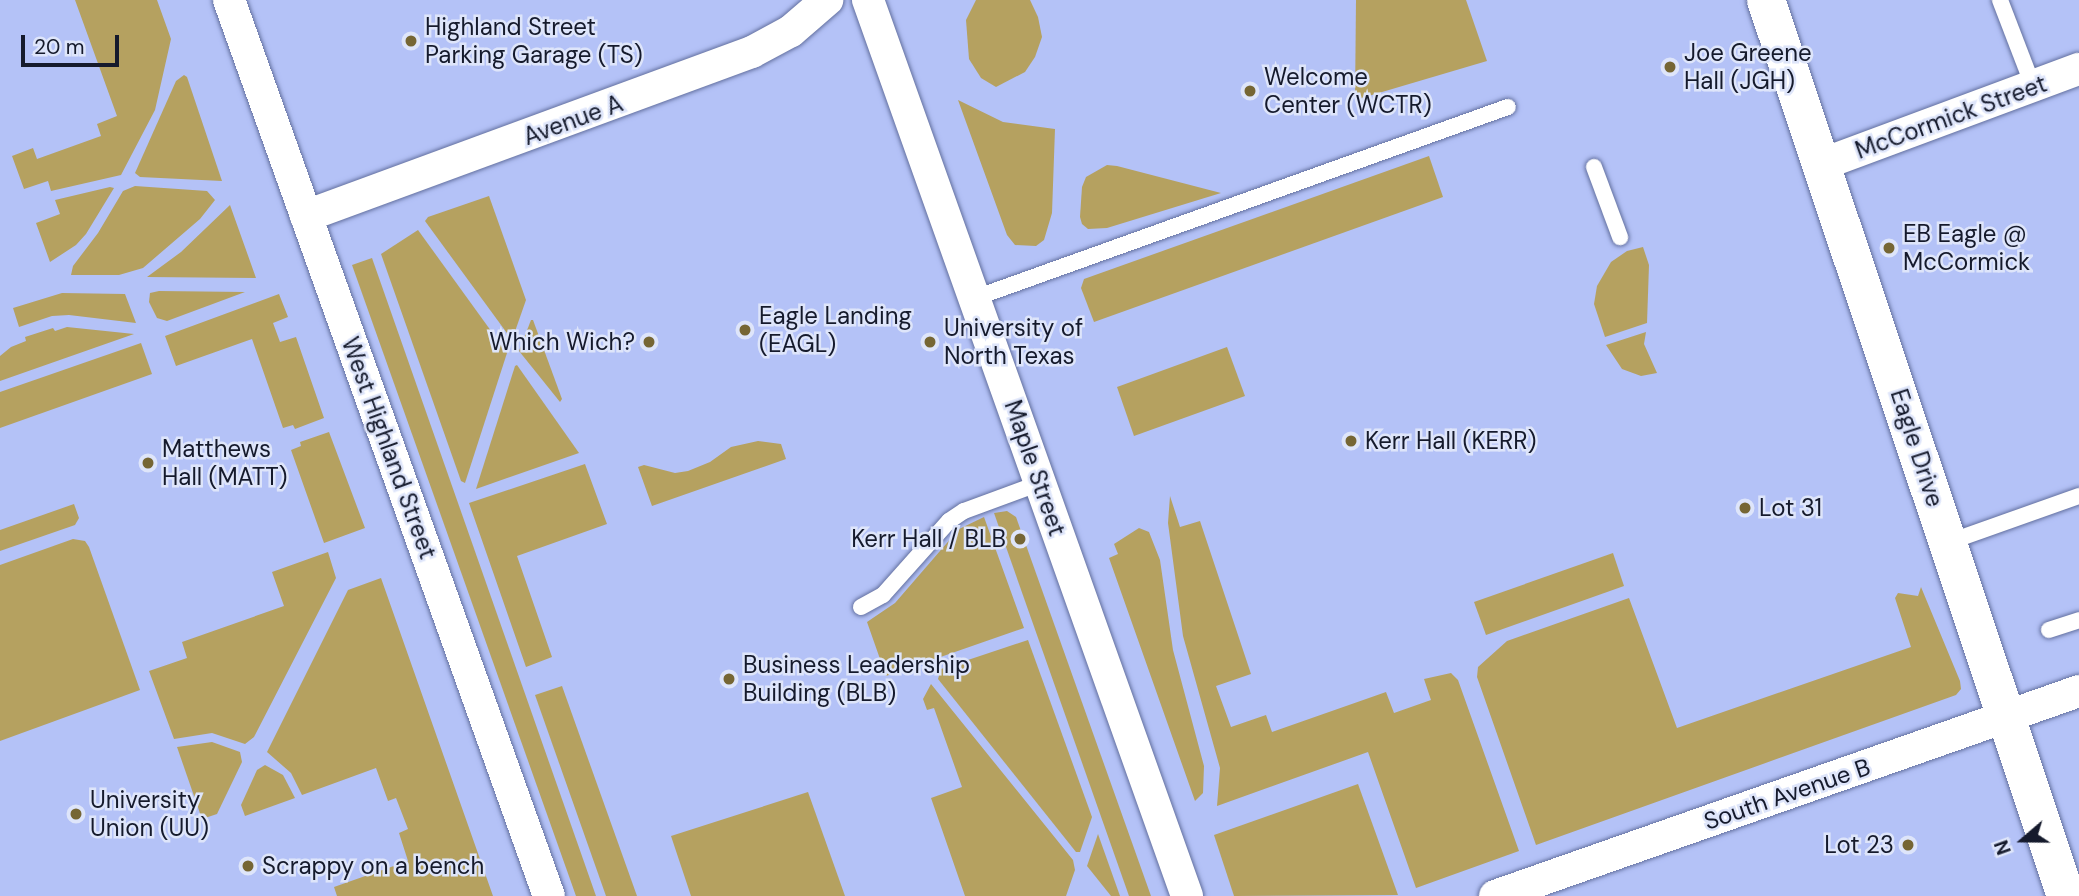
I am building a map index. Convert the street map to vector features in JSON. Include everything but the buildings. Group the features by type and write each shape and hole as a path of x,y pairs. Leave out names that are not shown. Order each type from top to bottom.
{"street":[{"name":"West Highland Street","path":"229,0 549,896"},
{"name":"Avenue A","path":"306,216 742,56 791,31 827,0"},
{"name":"Maple Street","path":"868,0 1187,896"},
{"name":"Eagle Drive","path":"1766,0 2066,896"},
{"name":"McCormick Street","path":"1822,164 2079,69"},
{"name":"South Avenue B","path":"1495,896 2079,691"}],"lane":[{"path":"2000,0 2033,86"},
{"path":"975,298 1508,107"},
{"path":"1594,167 1620,237"},
{"path":"861,607 883,595 949,521 964,511 1040,483"},
{"path":"1949,542 2079,496"},
{"path":"2049,630 2079,620"}],"shaded area":[{"path":"75,0 157,0 171,39 155,110 121,175 51,191 48,181 24,189 12,156 33,148 37,159 101,136 97,124 117,116"},
{"path":"976,0 1030,0 1038,17 1042,37 1035,57 1025,72 996,87 981,78 969,59 966,20"},
{"path":"1356,0 1466,0 1487,61 1355,100"},
{"path":"184,75 187,77 222,181 140,177 135,173 176,81"},
{"path":"958,100 1003,122 1055,129 1052,213 1044,240 1036,246 1015,245 1007,235"},
{"path":"1429,156 1443,197 1094,322 1081,288 1084,279"},
{"path":"1107,165 1221,193 1107,228 1088,229 1082,224 1080,217 1082,187 1086,177"},
{"path":"135,186 207,191 215,200 200,219 143,268 119,275 71,275 73,266 98,233 123,191"},
{"path":"114,188 86,234 76,245 50,262 36,223 60,214 55,200"},
{"path":"489,196 526,300 512,340 425,221 428,217"},
{"path":"230,205 256,278 147,277 181,252"},
{"path":"418,230 507,353 465,483 461,481 381,254"},
{"path":"1643,247 1649,265 1647,323 1605,337 1594,304 1597,286 1611,262 1627,251"},
{"path":"372,258 596,896 576,896 352,265"},
{"path":"245,292 167,321 157,318 149,302 150,293"},
{"path":"62,293 125,294 136,323 69,315 52,316 19,327 13,308"},
{"path":"279,294 288,317 273,323 280,342 296,337 324,418 295,429 293,425 283,428 252,339 176,366 165,336"},
{"path":"531,320 562,399 560,402 519,351"},
{"path":"67,327 134,334 0,381 0,356 11,347 26,341 25,337 53,328 55,331"},
{"path":"1646,332 1644,344 1657,373 1641,376 1622,369 1606,345"},
{"path":"141,343 152,374 0,428 0,392"},
{"path":"1227,347 1245,396 1134,436 1117,387"},
{"path":"517,365 579,453 476,489 515,366"},
{"path":"329,432 365,528 324,543 291,450 301,446 300,442"},
{"path":"758,441 781,444 786,459 652,506 638,467 644,465 675,473 688,471 710,462 731,447"},
{"path":"585,464 607,524 517,556 552,657 526,667 469,503"},
{"path":"1170,496 1180,527 1200,521 1251,674 1216,686 1231,727 1266,715 1272,732 1386,692 1394,713 1431,700 1424,679 1451,673 1458,680 1519,851 1416,888 1368,752 1217,806 1220,768 1183,636 1168,523"},
{"path":"74,504 79,518 75,525 0,551 0,530"},
{"path":"1007,511 1016,517 1151,896 1129,896 994,513"},
{"path":"984,517 1024,628 886,676 867,622 895,603 959,529"},
{"path":"1139,528 1149,532 1160,560 1173,650 1204,766 1203,793 1195,801 1109,558 1118,554 1114,544"},
{"path":"73,539 85,541 89,547 140,690 0,741 0,565"},
{"path":"328,552 336,578 254,737 245,744 212,733 174,739 149,671 187,658 182,642 284,606 272,572"},
{"path":"1613,553 1624,586 1486,635 1474,602"},
{"path":"381,578 493,896 337,896 334,887 408,861 399,833 408,829 396,798 388,801 376,768 302,795 291,773 267,752 348,590"},
{"path":"1921,587 1960,681 1961,689 1956,695 1536,845 1477,677 1478,667 1507,641 1629,598 1677,728 1911,647 1895,598 1898,593 1918,596"},
{"path":"1028,640 1092,817 1080,852 1076,852 938,679 941,669"},
{"path":"931,684 1073,860 1075,870 1066,896 965,896 931,798 962,787 934,708 927,710 923,699"},
{"path":"562,686 637,896 606,896 535,695"},
{"path":"212,742 240,752 242,762 217,814 202,819 177,747"},
{"path":"265,765 283,775 295,798 245,816 241,805 257,770"},
{"path":"1358,784 1398,895 1234,896 1214,835"},
{"path":"808,792 845,896 691,896 671,836"},
{"path":"1098,834 1120,896 1111,896 1087,866"}],"place":[{"name":"Highland Street Parking Garage (TS)","path":"411,41"},
{"name":"Joe Greene Hall (JGH)","path":"1670,67"},
{"name":"Welcome Center (WCTR)","path":"1250,91"},
{"name":"EB Eagle @ McCormick","path":"1889,248"},
{"name":"Eagle Landing (EAGL)","path":"745,330"},
{"name":"Which Wich?","path":"649,342"},
{"name":"University of North Texas","path":"930,342"},
{"name":"Kerr Hall (KERR)","path":"1351,441"},
{"name":"Matthews Hall (MATT)","path":"148,463"},
{"name":"Lot 31","path":"1745,508"},
{"name":"Kerr Hall / BLB","path":"1020,539"},
{"name":"Business Leadership Building (BLB)","path":"729,679"},
{"name":"University Union (UU)","path":"76,814"},
{"name":"Lot 23","path":"1908,845"},
{"name":"Scrappy on a bench","path":"248,866"}]}
